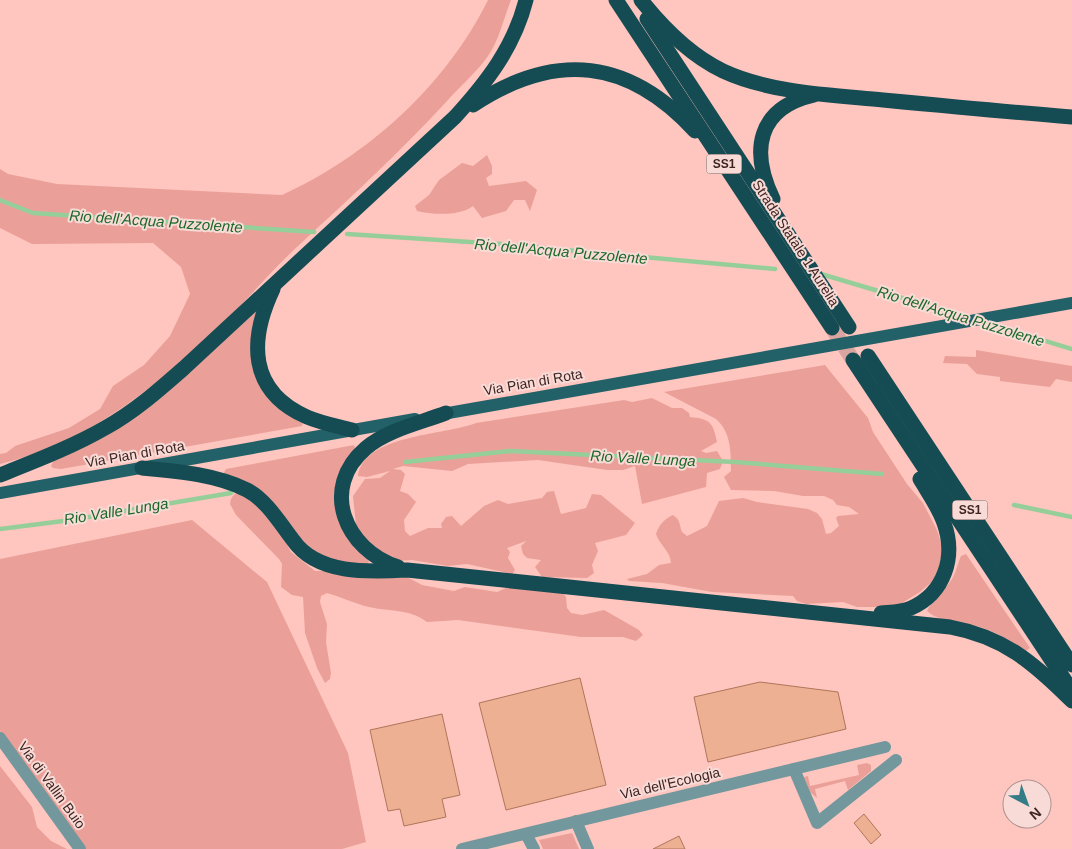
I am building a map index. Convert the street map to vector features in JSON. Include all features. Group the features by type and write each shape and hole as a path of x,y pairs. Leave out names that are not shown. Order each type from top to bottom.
{"highway":[{"path":"0,475 106,428 146,401 455,117 490,78 507,50 526,0"},
{"name":"Strada Statale 1 Aurelia","path":"616,0 832,328"},
{"name":"Strada Statale 1 Aurelia","path":"634,0 849,327"},
{"path":"641,0 673,36 694,54 717,68 754,82 820,94 1072,118"},
{"path":"455,117 504,86 523,77 553,70 590,70 617,77 645,90 682,118 720,158"},
{"path":"798,249 766,180 760,160 761,141 768,123 780,110 792,102 820,94"},
{"path":"275,284 260,319 256,346 264,378 274,394 293,409 317,421 352,430"},
{"name":"SS1","path":"868,356 1072,665"},
{"name":"SS1","path":"853,360 1072,691"},
{"path":"847,614 892,612 911,608 939,585 948,567 950,557 944,522 894,436 877,396"},
{"path":"407,570 377,559 357,542 348,526 343,509 344,486 355,460 366,448 380,438 446,413"},
{"path":"142,468 190,474 247,490 267,507 302,550 325,563 362,571 407,570 847,614 950,627 984,635 1012,649 1028,661 1072,702"}],"main road":[{"name":"Via Pian di Rota","path":"0,493 1072,303"}],"street":[{"name":"Via di Vallin Buio","path":"0,738 80,849"},
{"name":"Via dell'Ecologia","path":"462,849 885,748"},
{"path":"794,769 817,823 896,760"},
{"path":"576,821 588,849"},
{"path":"526,834 534,849"}],"shaded area":[{"path":"488,0 511,0 492,50 484,62 411,139 289,254 207,338 154,384 96,424 65,441 33,454 0,464 0,454 6,453 15,446 69,428 100,409 113,386 144,365 170,336 190,294 181,267 153,243 32,244 0,228 0,169 8,174 57,184 282,195 314,179 345,160 402,115 450,61 471,31"},
{"path":"487,155 492,166 492,174 486,178 489,186 526,181 537,190 530,211 525,200 514,200 506,211 482,218 473,206 461,212 446,214 417,211 415,206 429,195 439,180 462,163 473,166"},
{"path":"254,312 257,312 251,348 303,422 302,426 61,469 51,466 54,460"},
{"path":"976,350 1072,366 1072,382 1056,379 1050,387 1000,381 1000,377 977,374 967,364 943,363 945,356 976,357"},
{"path":"825,365 868,418 873,432 907,484 923,503 937,530 943,549 936,578 920,592 897,606 887,607 857,607 843,602 806,604 797,601 793,596 712,592 662,583 629,581 627,579 647,574 659,565 671,563 669,555 656,534 664,520 673,515 676,517 682,532 687,536 707,526 719,501 743,498 757,502 808,509 817,513 822,519 826,534 831,533 839,526 836,518 838,516 859,514 849,507 837,505 833,500 824,496 803,496 774,491 731,490 724,477 731,471 730,450 725,430 721,424 716,419 664,392"},
{"path":"652,398 672,408 682,408 689,413 690,417 702,419 712,426 717,442 701,451 706,453 717,451 723,461 720,469 707,473 706,487 642,504 635,466 623,470 607,470 538,460 468,464 452,471 403,466 393,469 401,470 405,474 400,491 408,494 416,502 404,520 405,531 410,536 428,528 442,528 441,524 446,517 452,516 461,526 484,506 498,500 508,504 542,498 547,492 554,491 561,514 586,508 592,494 601,495 635,523 626,535 595,543 598,551 592,565 594,573 587,578 542,577 535,567 541,560 527,558 523,554 521,546 526,541 507,548 510,552 508,558 515,570 512,574 467,564 448,566 412,560 396,561 369,545 356,525 353,496 365,479 380,478 390,471 367,477 358,476 363,462 374,452 389,444 476,423 624,400 632,402"},
{"path":"354,445 356,450 339,520 347,538 369,561 368,564 345,563 316,553 223,474 226,469"},
{"path":"240,492 257,506 282,535 291,552 315,571 395,578 407,577 422,585 454,591 465,587 497,592 506,588 559,588 566,597 567,608 571,613 582,615 604,610 639,630 643,635 636,641 623,637 581,637 458,620 427,622 413,614 364,606 327,593 321,596 320,602 327,624 326,642 331,673 330,679 325,683 317,668 305,633 303,597 292,595 281,587 282,564 279,559 236,515 230,504 233,496"},
{"path":"192,520 267,582 348,753 366,842 342,849 85,849 0,731 0,559"},
{"path":"966,554 1030,648 1026,651 986,629 938,618 927,611 932,602 952,579 961,556"},
{"path":"867,763 871,765 871,771 848,790 845,781 815,789 817,798 810,792 804,777 808,776 810,786 859,775 857,765"},
{"path":"0,766 32,807 37,827 51,841 67,849 0,849"},
{"path":"572,833 579,849 543,849 539,840"}],"building":[{"path":"580,678 606,785 506,810 479,703"},
{"path":"760,682 838,692 846,729 708,762 694,697"},
{"path":"442,714 460,795 442,799 446,817 404,826 400,809 388,811 370,730"},
{"path":"864,814 881,835 871,844 854,823"},
{"path":"679,836 685,849 653,849"}],"waterway":[{"name":"Rio dell'Acqua Puzzolente","path":"0,200 33,213 314,232"},
{"name":"Rio dell'Acqua Puzzolente","path":"347,234 501,244 775,269"},
{"name":"Rio dell'Acqua Puzzolente","path":"821,274 966,317"},
{"name":"Rio dell'Acqua Puzzolente","path":"983,322 1072,349"},
{"name":"Rio Valle Lunga","path":"405,462 510,451 735,462 882,474"},
{"name":"Rio Valle Lunga","path":"0,529 71,520 231,493"},
{"name":"Rio Valle Lunga","path":"1014,505 1072,517"}],"tunnel":[{"path":"832,328 853,360"}]}
